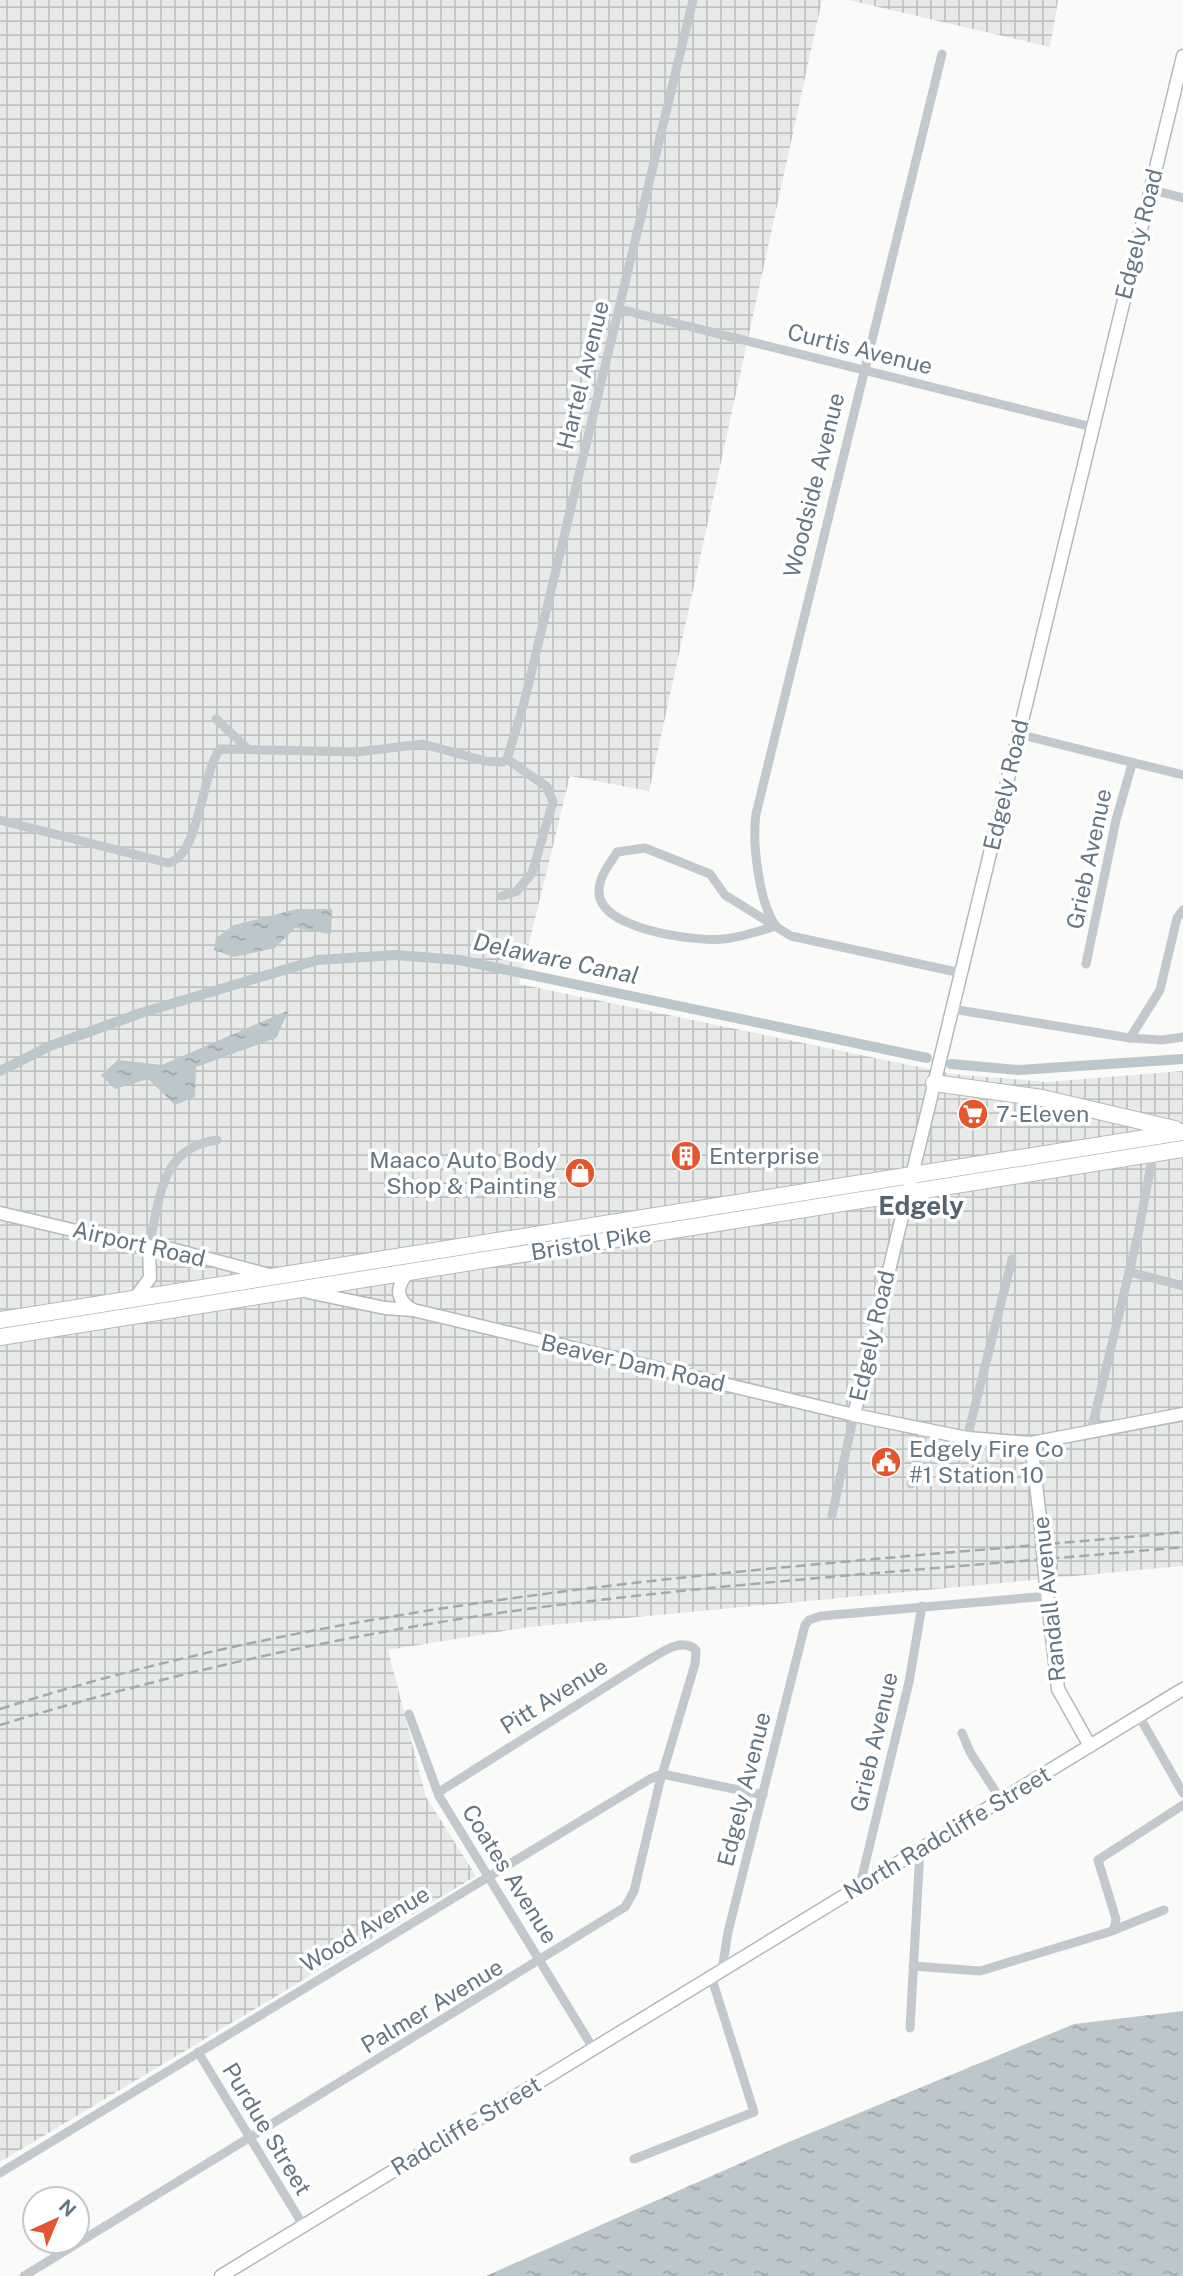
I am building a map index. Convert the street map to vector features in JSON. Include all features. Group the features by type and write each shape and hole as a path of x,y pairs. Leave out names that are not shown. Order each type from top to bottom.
{"highway":[{"path":"934,1083 1042,1098 1183,1131"},
{"name":"Bristol Pike","path":"0,1320 1183,1131"},
{"name":"Bristol Pike","path":"0,1336 1183,1149"}],"main road":[{"name":"Edgely Road","path":"854,1415 905,1193 912,1175 1183,56"},
{"name":"Airport Road","path":"0,1213 278,1276"},
{"path":"135,1298 150,1278 149,1246"},
{"path":"410,1271 399,1285 398,1294 402,1303 413,1310"},
{"name":"Beaver Dam Road","path":"294,1290 385,1308 413,1310 854,1415 967,1438 1031,1443 1183,1414"},
{"name":"Randall Avenue","path":"1031,1443 1058,1689 1090,1746"},
{"name":"North Radcliffe Street","path":"716,1973 1183,1689"},
{"name":"Radcliffe Street","path":"221,2276 716,1973"}],"street":[{"name":"Hartel Avenue","path":"507,759 512,751 693,0"},
{"name":"Woodside Avenue","path":"776,926 767,911 756,850 755,814 942,54"},
{"path":"1149,189 1183,198"},
{"name":"Curtis Avenue","path":"619,309 1092,427"},
{"path":"216,719 248,749"},
{"path":"1018,734 1183,775"},
{"path":"0,820 168,863 176,862 183,854 218,751 225,747 357,752 409,744 496,762 507,759 550,789 553,802 532,873 517,891 502,897"},
{"name":"Grieb Avenue","path":"1086,964 1116,820 1132,764"},
{"path":"776,926 713,939 642,927 608,914 600,900 599,886 617,852 645,848 710,874 725,895 776,926 791,936 961,973"},
{"path":"1130,1038 1160,990 1177,918 1183,910"},
{"path":"952,1009 1130,1038 1162,1040 1183,1037"},
{"path":"149,1246 170,1168 191,1146 217,1140"},
{"path":"1091,1431 1129,1272 1153,1154"},
{"path":"967,1438 1012,1259"},
{"path":"1129,1272 1183,1286"},
{"name":"Edgely Road","path":"832,1515 854,1415"},
{"path":"911,1484 924,1431"},
{"path":"922,1606 1047,1590"},
{"name":"Grieb Avenue","path":"860,1885 909,1682 922,1606"},
{"name":"Edgely Avenue","path":"716,1973 763,1796 804,1625 821,1616 922,1606"},
{"name":"Pitt Avenue","path":"439,1792 645,1662 679,1645 693,1647"},
{"name":"Palmer Avenue","path":"24,2276 541,1962 625,1908 639,1872 662,1774 695,1664 697,1655 693,1647"},
{"name":"Coates Avenue","path":"409,1714 439,1792 593,2048"},
{"path":"1139,1716 1183,1793"},
{"path":"962,1733 970,1752 1001,1800"},
{"path":"662,1774 763,1796"},
{"name":"Wood Avenue","path":"0,2173 662,1774"},
{"path":"1114,1930 1116,1919 1098,1860 1183,1805"},
{"path":"910,2028 920,1850"},
{"path":"913,1966 980,1971 1114,1930 1164,1910"},
{"path":"634,2159 754,2112 716,1973"},
{"name":"Purdue Street","path":"198,2052 303,2225"}],"shaded area":[{"path":"0,0 822,0 649,791 570,776 519,984 953,1074 1046,1082 1183,1071 1183,1566 529,1627 388,1650 426,1797 476,1876 0,2162"},
{"path":"848,0 1058,0 1050,47"}],"water":[{"path":"297,909 332,909 331,934 295,928 275,948 234,957 214,950 216,938 234,925"},
{"path":"289,1010 276,1038 196,1067 195,1097 175,1105 148,1079 115,1089 101,1075 118,1060 162,1065"},
{"path":"1183,2011 1183,2276 486,2276 784,2144 1074,2024"}],"waterway":[{"name":"Delaware Canal","path":"0,1071 50,1046 141,1013 317,960 396,955 459,960 927,1058"},
{"name":"Delaware Canal","path":"951,1064 1019,1070 1183,1059"}],"railway":[{"path":"0,1709 144,1668 290,1635 438,1609 735,1572 1183,1532"},
{"path":"0,1725 198,1671 332,1642 467,1618 697,1589 1183,1547"}],"place":[{"name":"7-Eleven","path":"973,1114"},
{"name":"Enterprise","path":"686,1156"},
{"name":"Maaco Auto Body Shop & Painting","path":"580,1173"},
{"name":"Edgely Fire Co #1 Station 10","path":"886,1462"}],"district":[{"name":"Edgely","path":"921,1206"}]}
